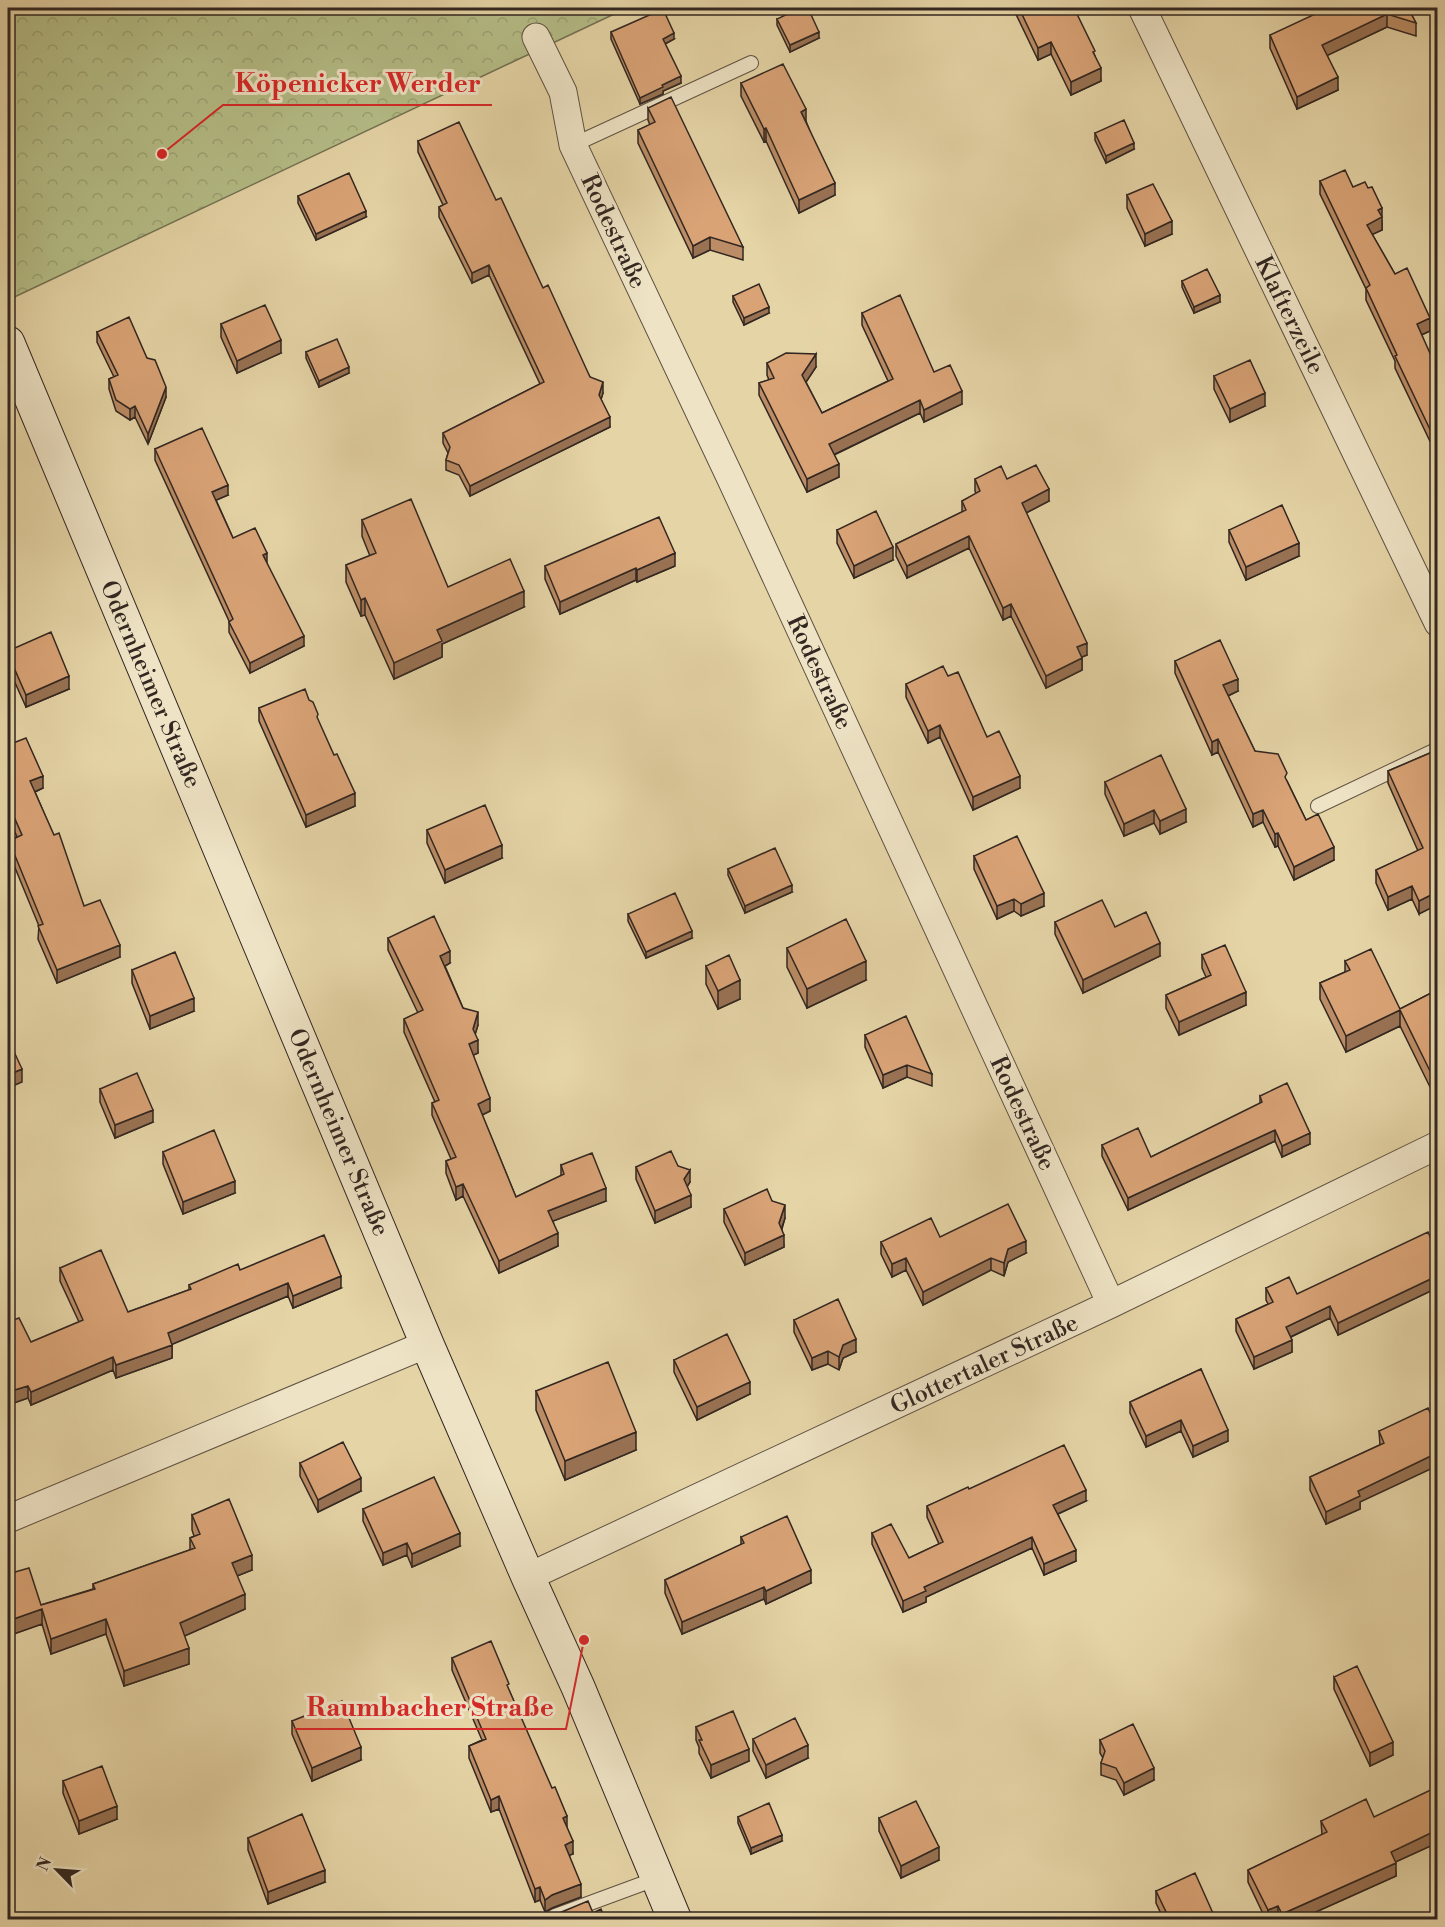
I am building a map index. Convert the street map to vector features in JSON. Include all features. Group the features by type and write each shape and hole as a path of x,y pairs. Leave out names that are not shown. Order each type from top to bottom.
{"street":[{"name":"Klafterzeile","path":"1142,8 1437,623"},
{"name":"Rodestraße","path":"536,37 563,92 573,145 734,487 1111,1304"},
{"name":"Odernheimer Straße","path":"8,343 427,1344 578,1687 675,1920"},
{"name":"Glottertaler Straße","path":"528,1577 1111,1304 1437,1145"},
{"path":"8,1519 427,1344"}],"lane":[{"path":"573,145 751,63"},
{"path":"1318,806 1437,749"},
{"path":"550,1920 555,1916 658,1878"}],"green space":[{"path":"8,8 627,8 8,300"}],"building":[{"path":"800,8 808,8 819,32 790,45 777,19"},
{"path":"1019,8 1074,8 1101,68 1071,82 1051,42 1038,48"},
{"path":"1328,8 1408,8 1416,23 1387,14 1322,45 1338,77 1297,97 1270,35"},
{"path":"663,9 674,33 663,39 681,76 640,98 611,32"},
{"path":"783,64 806,109 801,112 835,183 799,200 766,128 764,129 741,83"},
{"path":"671,97 743,247 710,237 693,246 638,130 655,122 648,108"},
{"path":"1124,120 1134,143 1106,156 1095,133"},
{"path":"459,122 496,200 501,198 543,288 548,285 590,377 603,382 599,395 610,417 470,486 459,465 446,460 450,447 443,433 544,382 489,265 472,273 439,207 447,203 418,141"},
{"path":"1345,170 1353,187 1365,182 1368,188 1372,187 1382,208 1378,210 1382,217 1367,225 1395,274 1407,268 1430,318 1417,324 1437,369 1437,444 1366,288 1370,285 1320,181"},
{"path":"349,173 366,211 316,234 298,196"},
{"path":"1153,184 1172,221 1145,234 1127,195"},
{"path":"1207,269 1220,295 1194,307 1182,281"},
{"path":"759,284 769,307 744,318 733,296"},
{"path":"900,295 934,372 950,365 962,391 924,410 920,400 829,444 839,464 807,479 759,383 774,378 767,363 786,353 816,354 802,375 822,413 893,379 862,313"},
{"path":"265,305 281,340 237,361 221,324"},
{"path":"129,317 147,358 155,360 166,387 148,434 135,406 130,409 116,400 109,379 118,375 97,332"},
{"path":"337,339 349,367 319,381 306,352"},
{"path":"1250,360 1265,393 1230,409 1214,376"},
{"path":"202,428 228,485 212,492 233,538 255,528 267,553 263,555 304,636 250,663 229,622 233,619 155,449"},
{"path":"1036,465 1049,489 1022,503 1087,643 1077,647 1082,658 1046,676 1011,604 1003,608 969,536 907,566 896,544 966,510 962,501 980,491 975,479 1001,466 1007,479"},
{"path":"411,499 448,587 510,559 524,591 437,630 442,641 394,663 365,598 361,600 346,565 376,553 362,520"},
{"path":"1282,505 1299,543 1246,567 1229,530"},
{"path":"876,511 893,547 854,566 837,530"},
{"path":"659,517 675,553 560,602 545,566"},
{"path":"51,632 69,676 26,695 8,651"},
{"path":"1220,640 1238,679 1223,685 1255,751 1278,754 1287,773 1285,777 1306,820 1318,814 1334,847 1294,867 1278,833 1275,834 1263,810 1253,814 1218,739 1212,742 1175,661"},
{"path":"943,666 948,676 958,672 987,737 999,731 1020,776 973,797 940,725 928,731 906,684"},
{"path":"305,689 309,700 313,702 317,717 334,755 337,754 355,793 306,815 259,708"},
{"path":"26,738 43,776 30,781 54,835 59,833 84,906 100,900 120,945 57,970 38,926 43,924 9,841 22,835 8,803 8,745"},
{"path":"1437,750 1437,892 1419,901 1412,886 1388,897 1376,870 1423,848 1388,771"},
{"path":"1161,755 1186,809 1160,821 1154,810 1124,824 1105,782"},
{"path":"485,805 502,845 445,870 427,830"},
{"path":"1017,836 1044,893 1021,904 1014,899 997,906 974,856"},
{"path":"775,848 792,885 745,906 728,869"},
{"path":"675,893 692,931 646,952 628,914"},
{"path":"1102,900 1115,927 1146,912 1160,943 1083,980 1055,922"},
{"path":"434,916 450,951 440,956 463,1008 478,1012 473,1029 478,1040 469,1044 490,1098 478,1104 516,1197 564,1174 561,1165 592,1153 606,1188 548,1211 558,1233 499,1261 463,1184 456,1187 446,1161 456,1157 432,1103 439,1100 404,1019 423,1010 388,938"},
{"path":"846,919 866,961 807,989 787,948"},
{"path":"1225,945 1246,992 1179,1022 1166,995 1211,975 1202,955"},
{"path":"1371,949 1400,1009 1437,990 1437,1070 1431,1073 1400,1010 1346,1036 1320,983 1350,970 1345,961"},
{"path":"175,952 194,998 150,1016 132,970"},
{"path":"729,955 740,980 718,991 706,966"},
{"path":"906,1016 932,1074 907,1065 883,1075 865,1035"},
{"path":"11,1045 22,1069 8,1075 8,1046"},
{"path":"137,1073 153,1110 115,1125 100,1089"},
{"path":"1287,1083 1310,1133 1282,1146 1275,1130 1128,1198 1102,1145 1138,1128 1151,1157 1262,1102 1260,1096"},
{"path":"214,1130 235,1181 183,1202 163,1152"},
{"path":"671,1151 678,1166 690,1170 684,1179 691,1195 655,1211 636,1167"},
{"path":"767,1189 772,1201 785,1205 779,1223 784,1235 745,1253 724,1209"},
{"path":"1008,1204 1026,1241 1008,1249 1004,1263 991,1258 923,1292 906,1258 892,1264 881,1242 931,1218 940,1237"},
{"path":"1428,1232 1437,1252 1437,1276 1338,1323 1330,1306 1286,1327 1292,1340 1254,1357 1236,1319 1273,1302 1266,1288 1289,1277 1297,1294"},
{"path":"324,1235 341,1276 293,1296 288,1283 168,1333 172,1345 116,1365 113,1357 31,1392 28,1386 8,1392 8,1322 19,1318 31,1342 83,1320 60,1268 101,1250 128,1312 191,1289 189,1285 238,1264 240,1270"},
{"path":"838,1299 856,1339 843,1345 839,1357 828,1351 812,1358 794,1320"},
{"path":"727,1334 750,1382 697,1407 674,1360"},
{"path":"608,1362 636,1432 565,1461 536,1391"},
{"path":"1201,1369 1228,1430 1193,1446 1181,1420 1146,1436 1130,1402"},
{"path":"1428,1408 1437,1428 1437,1453 1358,1491 1360,1496 1326,1512 1310,1477 1384,1443 1379,1431"},
{"path":"343,1442 361,1478 318,1500 300,1463"},
{"path":"1064,1445 1086,1490 1053,1505 1076,1550 1044,1564 1032,1537 924,1587 926,1591 903,1601 872,1533 891,1524 909,1558 943,1542 927,1506"},
{"path":"434,1477 460,1533 412,1554 407,1543 383,1553 363,1509"},
{"path":"229,1499 252,1555 232,1563 245,1594 180,1623 189,1648 124,1671 106,1619 51,1639 42,1609 8,1621 8,1574 29,1568 41,1605 95,1589 93,1584 195,1548 190,1538 200,1534 192,1515"},
{"path":"787,1516 811,1570 766,1591 764,1587 682,1622 665,1580 744,1543 741,1537"},
{"path":"491,1641 509,1684 507,1685 552,1788 555,1787 567,1816 563,1818 573,1841 565,1845 581,1884 545,1900 540,1887 535,1889 499,1796 491,1800 469,1746 486,1739 452,1658"},
{"path":"1357,1666 1393,1742 1370,1753 1334,1677"},
{"path":"342,1701 361,1747 312,1768 292,1721"},
{"path":"733,1711 749,1749 711,1765 699,1740 702,1740 696,1727"},
{"path":"795,1718 808,1745 766,1765 753,1739"},
{"path":"1133,1724 1154,1768 1124,1783 1116,1768 1101,1763 1105,1751 1100,1740"},
{"path":"102,1766 117,1806 79,1821 63,1781"},
{"path":"1437,1787 1437,1830 1391,1852 1396,1863 1282,1914 1278,1906 1268,1910 1248,1870 1327,1832 1321,1821 1366,1799 1374,1817"},
{"path":"916,1801 939,1847 901,1866 879,1818"},
{"path":"769,1803 782,1835 751,1848 738,1817"},
{"path":"302,1814 325,1870 268,1892 248,1838"},
{"path":"1195,1873 1216,1920 1170,1920 1156,1891"},
{"path":"588,1901 593,1913 601,1909 605,1920 554,1920 552,1916"}],"place":[{"name":"Köpenicker Werder","path":"162,154"},
{"name":"Raumbacher Straße","path":"584,1640"}]}
